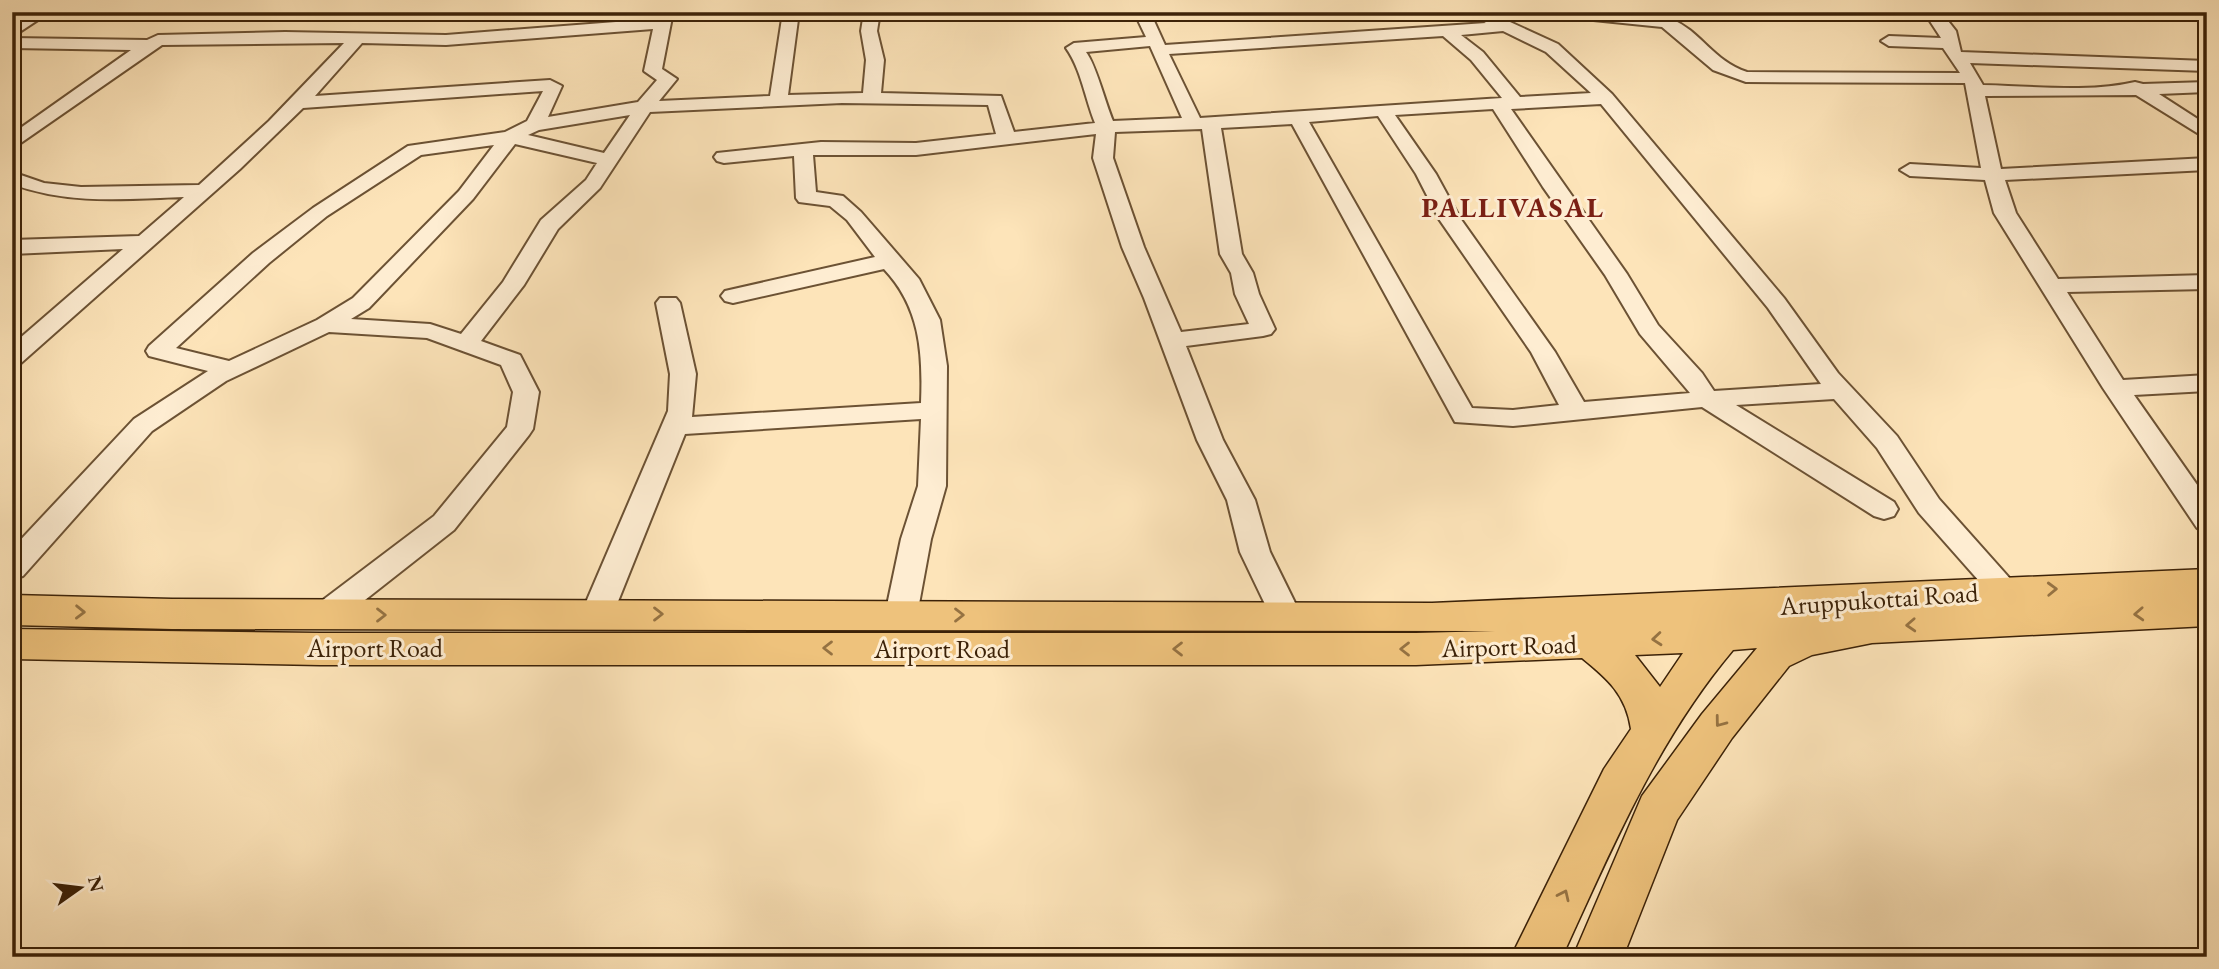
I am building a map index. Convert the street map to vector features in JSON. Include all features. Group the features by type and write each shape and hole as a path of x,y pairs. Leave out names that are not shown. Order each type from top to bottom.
{"main road":[{"name":"Aruppukottai Road","path":"1536,957 1619,782 1699,663 1725,632 1750,614 1776,603 2207,583"},
{"name":"Airport Road","path":"12,610 326,614 1528,617 1776,603"},
{"name":"Aruppukottai Road","path":"1598,957 1658,810 1756,676 1776,655 1804,641 1872,628 2207,611"},
{"name":"Airport Road","path":"12,644 306,649 1416,649 1591,644 1725,632 1872,628"},
{"path":"1591,644 1619,664 1636,682 1650,705 1653,732"}],"street":[{"path":"12,32 42,12"},
{"path":"778,100 791,12"},
{"path":"872,12 869,32 875,60 872,98"},
{"path":"1142,12 1182,108 1203,124 1231,254 1242,273 1247,294 1263,330 1172,340"},
{"path":"1475,12 1552,48 1606,98 1776,303 1842,391 1887,442 1929,506 2006,591"},
{"path":"1564,12 1644,16 1667,23 1677,29 1714,66 1746,77 2139,90 2207,87"},
{"path":"1932,12 1948,31 1953,50 1974,84 1984,144 2005,213 2116,388 2207,521"},
{"path":"12,143 111,70 158,40 285,37 446,40 663,18 659,52 653,71 668,79 644,107 593,184 549,225 513,285 466,344"},
{"path":"1286,617 1255,552 1241,500 1210,440 1133,247 1103,158 1106,127 1090,88 1085,62 1074,48 1504,27"},
{"path":"1447,31 1477,56 1553,187 1616,274 1648,329 1693,378 1707,399 1884,509"},
{"path":"12,358 142,242 242,158 356,40"},
{"path":"1889,41 2097,64 2207,66"},
{"path":"12,43 150,45"},
{"path":"2097,64 2207,133"},
{"path":"296,103 553,86 534,125"},
{"path":"231,369 158,351 261,258 320,212 370,182 415,150 510,137 534,125 644,107 872,98 995,100 1007,139"},
{"path":"724,157 803,150 916,149 1106,127 1203,124 1383,110 1606,98"},
{"path":"1383,110 1426,174 1450,219 1543,352 1576,411"},
{"path":"1297,117 1399,296 1425,352 1464,416 1513,418 1707,399 1842,391"},
{"path":"510,137 610,159"},
{"path":"12,568 143,425 231,369 325,325 361,303 466,195 510,137"},
{"path":"803,150 806,198 836,200 854,216 911,284 928,320 935,366 932,486 916,539 901,615"},
{"path":"1910,170 1994,175 2207,164"},
{"path":"12,178 23,179 40,189 91,192 201,191"},
{"path":"12,247 142,242"},
{"path":"733,296 889,261"},
{"path":"2052,286 2207,282"},
{"path":"597,614 681,411 683,374 668,303"},
{"path":"325,325 430,331 511,360 526,392 520,429 444,523 326,614"},
{"path":"2116,388 2207,383"},
{"path":"675,426 934,410"}],"district":[{"name":"PALLIVASAL","path":"1513,207"}]}
